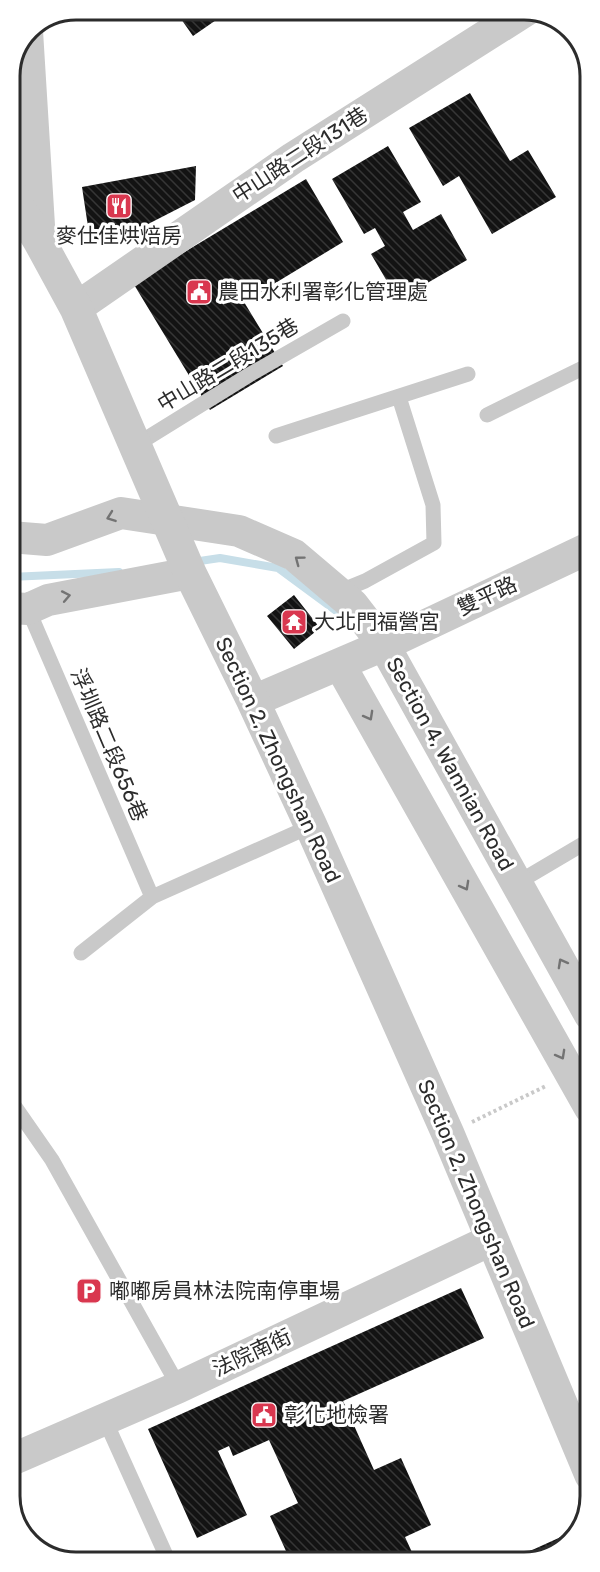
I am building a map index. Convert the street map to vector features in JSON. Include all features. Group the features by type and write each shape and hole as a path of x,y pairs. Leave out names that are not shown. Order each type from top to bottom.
{"street":[{"name":"中山路二段131巷","path":"76,308 293,158 511,20"},
{"name":"Section 2, Zhongshan Road","path":"28,46 40,242 76,308 190,573 311,826 447,1134 580,1449"},
{"path":"20,209 40,242"},
{"name":"Section 4, Wannian Road","path":"20,538 47,540 121,513 239,531 294,555 353,605 384,645 580,997"},
{"name":"雙平路","path":"253,701 340,665 580,553"},
{"path":"20,610 48,600 190,573"},
{"path":"340,665 580,1090"},
{"name":"法院南街","path":"20,1447 105,1420 491,1240"}],"lane":[{"name":"中山路二段135巷","path":"136,445 249,375 343,321"},
{"path":"487,415 580,369"},
{"path":"276,436 468,374"},
{"path":"338,592 365,581 434,543 433,505 399,397"},
{"name":"浮圳路二段656巷","path":"20,620 152,897"},
{"path":"81,953 152,897 311,826"},
{"path":"517,883 580,846"},
{"path":"20,1114 52,1160 179,1387"},
{"path":"105,1420 164,1552"}],"path":[{"path":"447,1134 571,1074"}],"building":[{"path":"182,20 216,20 193,36"},
{"path":"470,93 510,161 528,150 556,197 492,234 459,176 443,186 409,128"},
{"path":"388,146 421,202 403,212 413,230 441,214 467,260 398,300 371,254 385,246 375,228 364,234 332,179"},
{"path":"196,166 195,200 115,241 90,240 82,187"},
{"name":"農田水利署彰化管理處","path":"306,179 343,242 244,302 283,366 210,410 133,283"},
{"name":"大北門福營宮","path":"294,595 320,628 294,649 267,616"},
{"name":"彰化地檢署","path":"461,1288 484,1338 343,1401 374,1470 401,1458 431,1525 405,1537 412,1552 286,1552 270,1516 298,1503 269,1440 233,1456 229,1446 218,1451 247,1515 197,1538 148,1429"},
{"path":"565,1535 549,1547 529,1552"}],"waterway":[{"path":"193,562 220,558 278,568 339,613"},
{"path":"20,577 119,572"}],"place":[{"name":"麥仕佳烘焙房","path":"119,206"},
{"name":"農田水利署彰化管理處","path":"199,292"},
{"name":"大北門福營宮","path":"294,622"},
{"name":"嘟嘟房員林法院南停車場","path":"89,1291"},
{"name":"彰化地檢署","path":"264,1415"}]}
